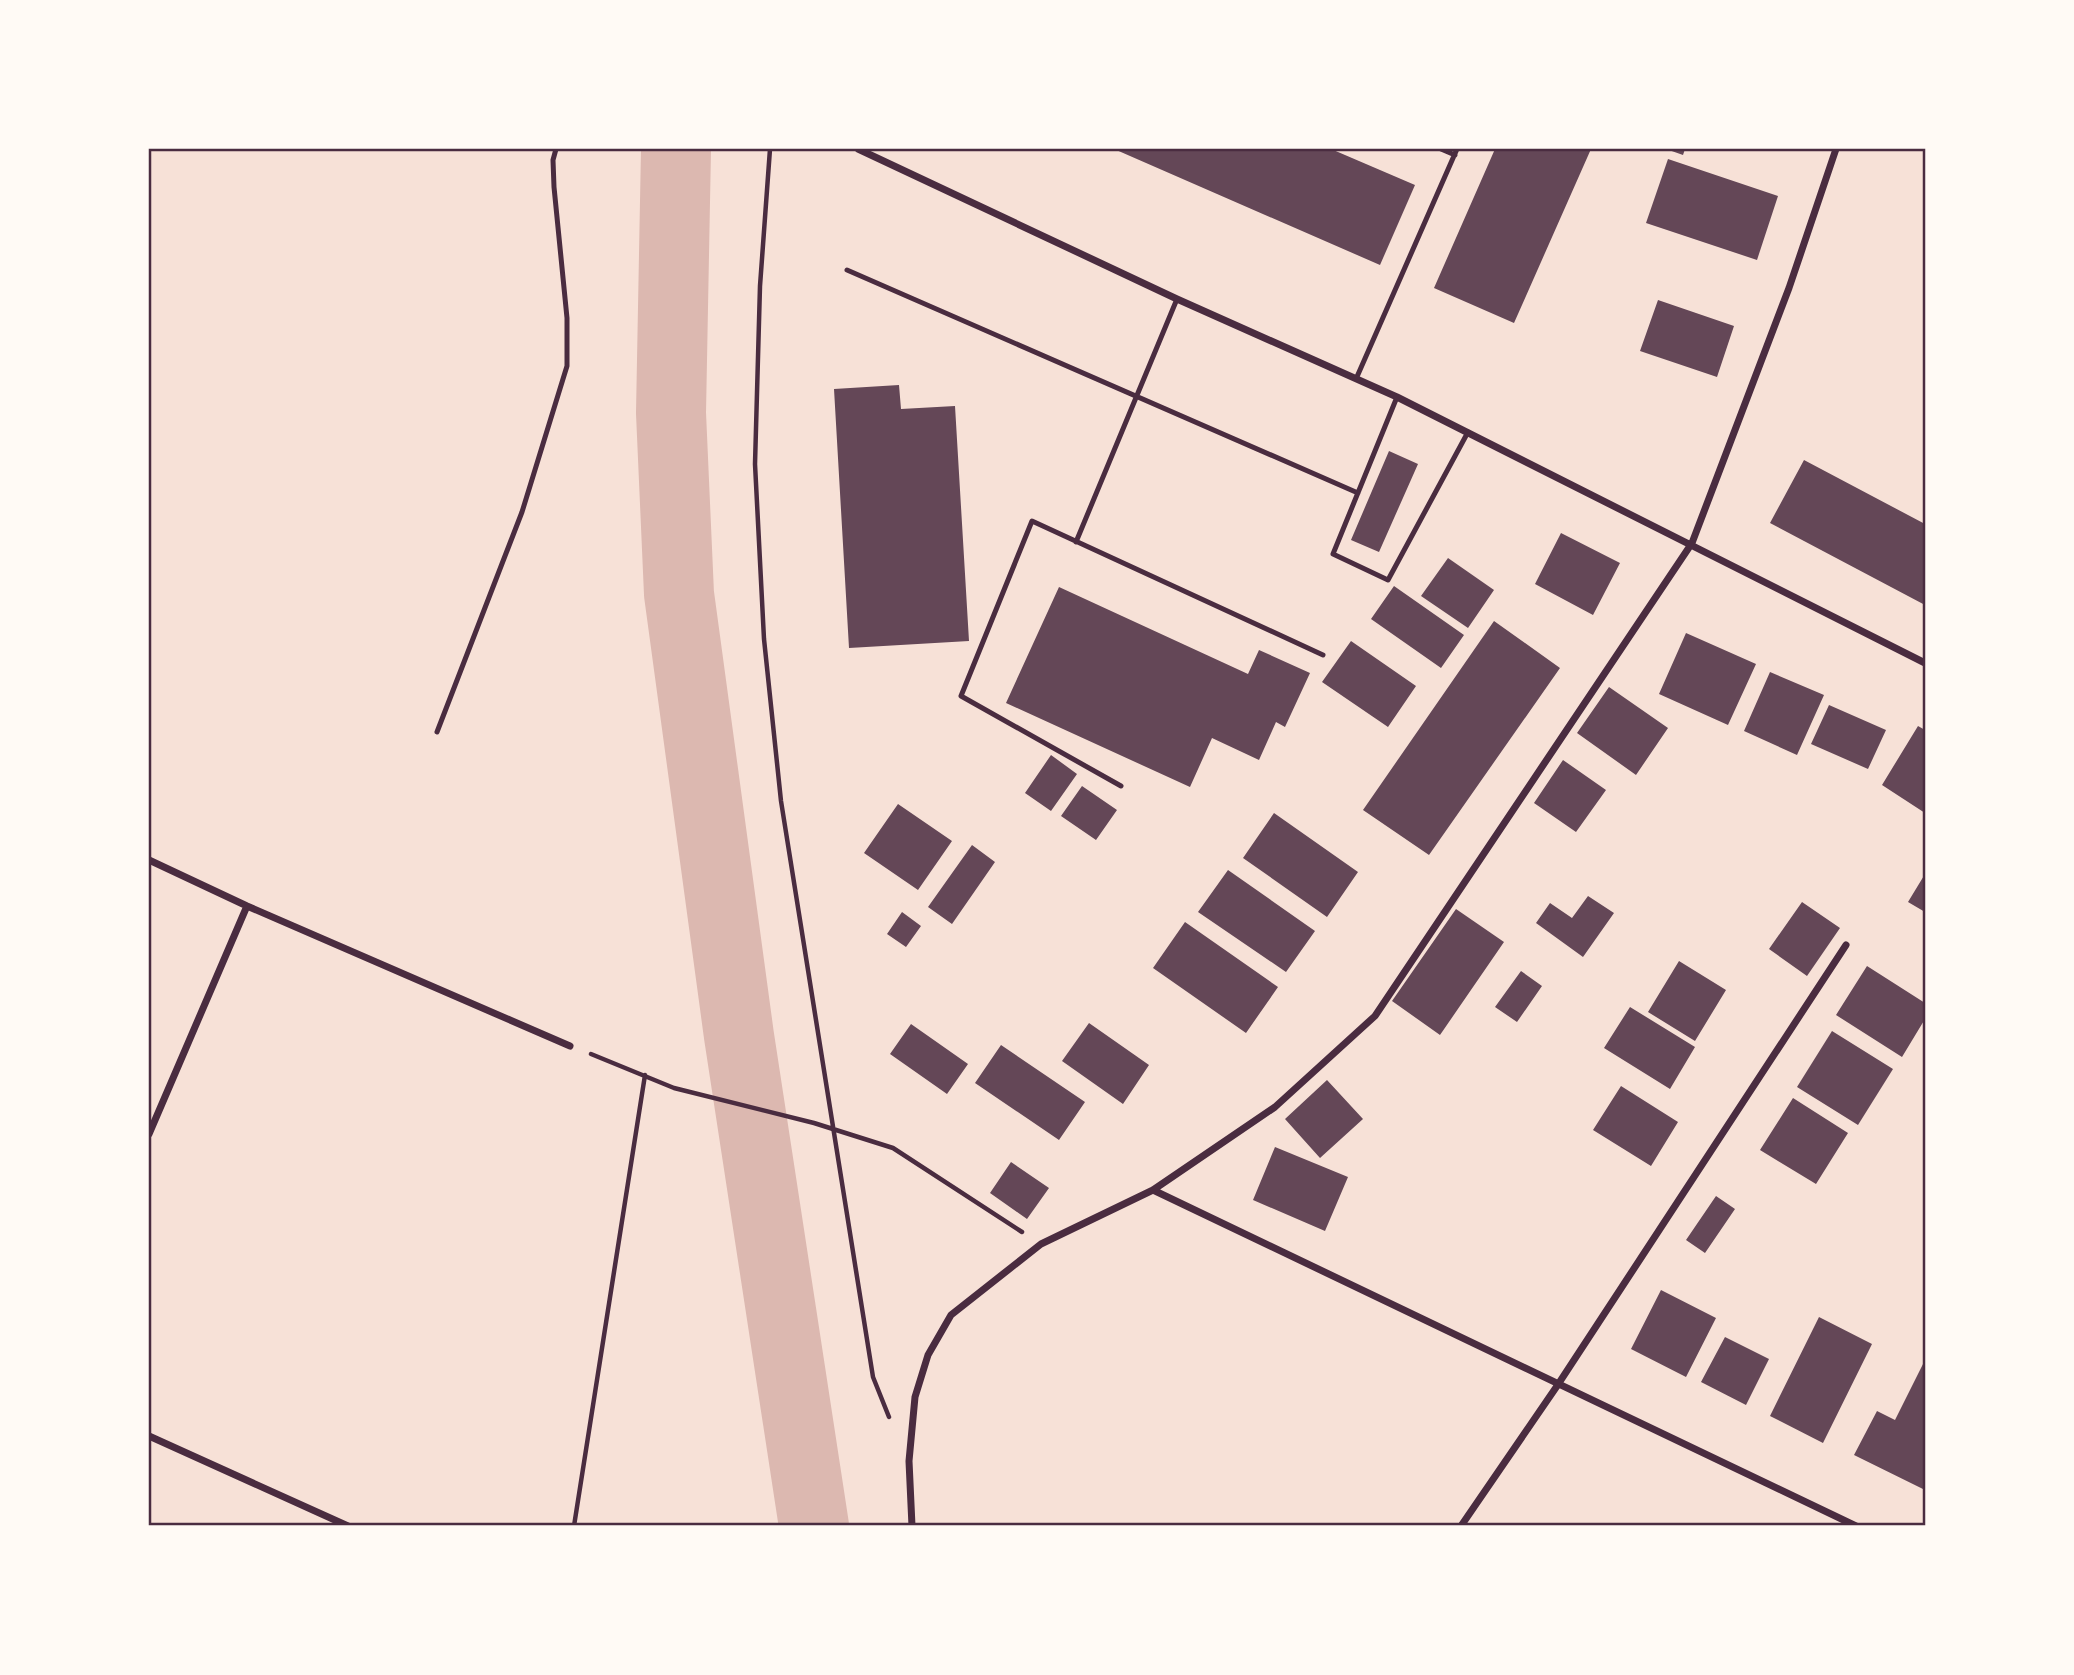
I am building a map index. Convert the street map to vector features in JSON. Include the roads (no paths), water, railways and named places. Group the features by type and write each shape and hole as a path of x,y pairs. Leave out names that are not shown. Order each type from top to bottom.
{"street":[{"path":"858,149 1177,299 1397,397 1692,543 1925,663"},
{"path":"912,1526 911,1440 915,1397 928,1355 951,1315 1041,1244 1153,1190 1275,1107 1375,1016 1692,543 1789,288 1836,149"},
{"path":"149,860 247,906 570,1046"},
{"path":"149,1134 247,906"},
{"path":"1461,1526 1557,1386 1846,945"},
{"path":"1153,1190 1557,1386 1856,1526"},
{"path":"149,1436 348,1526"}],"lane":[{"path":"437,732 522,512 567,366 567,318 554,187 553,160 556,149"},
{"path":"1356,379 1456,152 1441,149"},
{"path":"847,270 1358,492"},
{"path":"1076,542 1177,299"},
{"path":"1397,397 1333,554 1388,580 1468,432"},
{"path":"1121,786 961,696 1032,521 1323,655"}],"waterway":[{"path":"676,149 671,413 679,594 739,1036 814,1526"}]}
